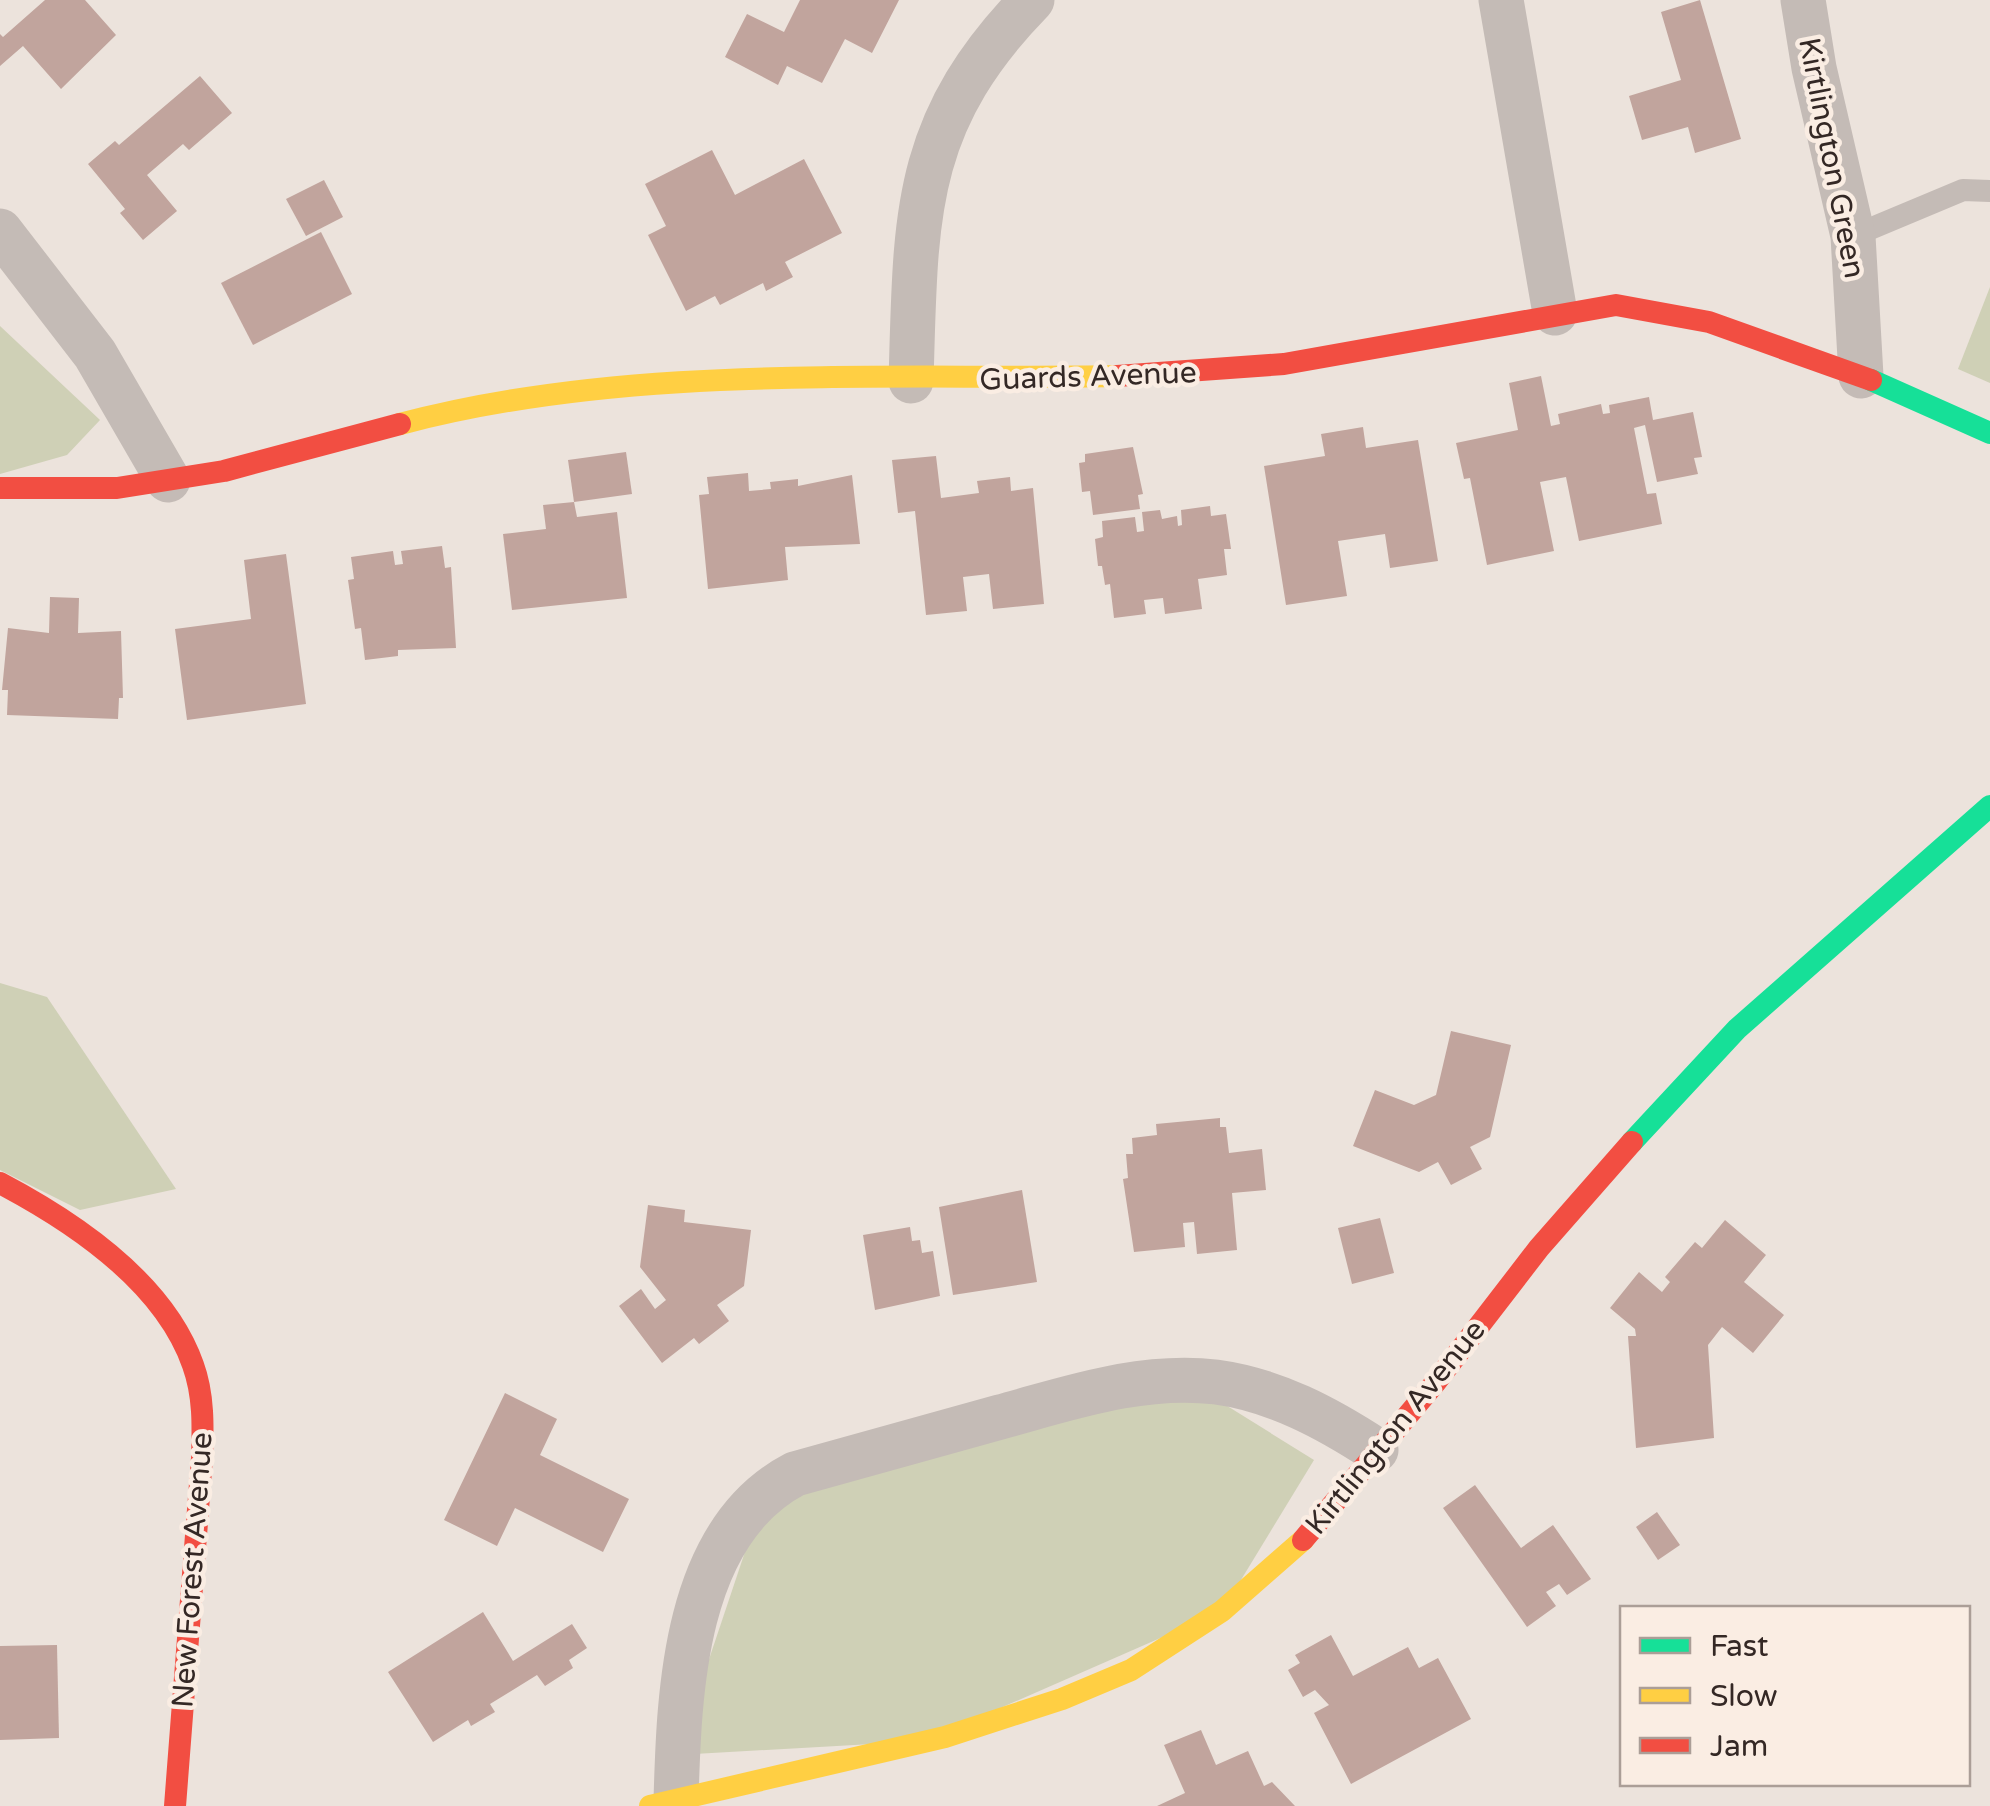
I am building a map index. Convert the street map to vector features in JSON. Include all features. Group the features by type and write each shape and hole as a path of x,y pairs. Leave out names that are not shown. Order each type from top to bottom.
{"street":[{"path":"911,381 918,232 931,154 975,66 1032,0"},
{"path":"1501,0 1554,312"},
{"name":"Kirtlington Green","path":"1803,0 1814,68 1853,236 1861,376"},
{"path":"0,232 95,354 168,480"},
{"name":"Guards Avenue","path":"0,488 52,491 224,471 471,405 534,393 671,380 1152,376 1284,364 1417,343 1554,312 1616,305 1644,307 1757,338 1861,376 1990,433"},
{"name":"Kirtlington Avenue","path":"663,1803 945,1737 1062,1699 1131,1670 1257,1584 1305,1538 1674,1092 1736,1029 1990,806"},
{"name":"New Forest Avenue","path":"0,1182 31,1198 104,1252 176,1330 194,1365 202,1446 176,1806"},
{"path":"663,1803 697,1609 717,1558 742,1516 766,1489 795,1474 1091,1392 1159,1381 1217,1382 1277,1398 1328,1419 1376,1450"}],"lane":[{"path":"1853,236 1963,190 1990,191"}],"green space":[{"path":"1990,287 1990,383 1958,369"},
{"path":"0,326 100,420 67,455 0,474"},
{"path":"0,983 47,997 176,1189 80,1210 0,1170"},
{"path":"1187,1381 1314,1460 1222,1611 925,1741 677,1755 766,1489"}],"building":[{"path":"45,0 85,0 116,35 61,89 23,46 0,66 0,34 3,37"},
{"path":"800,0 899,0 872,53 845,39 822,83 787,66 778,85 725,57 747,14 784,32"},
{"path":"1700,0 1741,139 1695,153 1688,127 1642,140 1629,96 1681,80 1661,12"},
{"path":"200,76 232,113 189,150 183,144 147,175 177,211 143,240 120,213 125,209 88,164 115,141 119,145"},
{"path":"712,150 735,195 804,159 842,233 785,262 793,277 766,291 763,283 720,305 715,296 686,311 648,235 666,226 645,184"},
{"path":"324,180 343,217 306,236 286,199"},
{"path":"321,232 352,294 253,345 221,283"},
{"path":"1541,376 1551,426 1560,424 1558,414 1601,404 1603,414 1610,413 1609,405 1649,397 1653,420 1693,412 1702,457 1694,458 1698,474 1657,482 1645,425 1634,428 1647,494 1656,493 1662,524 1579,541 1566,477 1540,482 1554,551 1487,565 1470,478 1464,479 1456,443 1518,430 1509,383"},
{"path":"1363,427 1366,448 1418,440 1438,561 1390,568 1385,534 1338,541 1347,596 1286,605 1264,466 1325,456 1321,434"},
{"path":"1133,447 1143,494 1138,495 1140,509 1093,515 1090,491 1082,492 1079,463 1085,462 1085,454"},
{"path":"626,452 632,494 574,502 568,460"},
{"path":"936,456 941,498 979,493 977,481 1010,477 1011,491 1033,488 1044,604 993,609 989,574 963,577 967,611 926,615 915,511 898,513 892,460"},
{"path":"748,473 749,491 771,489 770,482 798,479 798,486 852,475 860,544 785,547 788,580 708,589 699,495 709,494 707,477"},
{"path":"574,502 577,517 617,512 627,598 512,610 503,534 546,529 543,505"},
{"path":"1210,506 1211,516 1226,514 1231,549 1224,549 1227,575 1198,579 1202,609 1165,614 1163,598 1144,600 1146,614 1114,618 1110,584 1105,585 1102,566 1098,566 1095,539 1103,537 1102,521 1135,517 1137,532 1144,531 1142,512 1160,510 1162,519 1177,516 1178,526 1182,525 1181,510"},
{"path":"442,546 445,568 451,567 456,648 398,650 398,656 365,660 361,628 355,629 348,580 354,579 351,557 393,551 395,565 403,564 401,551"},
{"path":"286,554 306,704 187,720 175,629 251,619 244,560"},
{"path":"50,597 79,598 78,633 121,631 123,698 119,698 118,719 7,715 8,690 2,690 8,628 49,633"},
{"path":"1451,1031 1511,1045 1490,1137 1470,1147 1482,1169 1451,1185 1438,1162 1419,1172 1353,1146 1375,1090 1414,1105 1436,1095"},
{"path":"1220,1118 1220,1127 1226,1127 1229,1153 1262,1149 1266,1190 1232,1193 1237,1250 1197,1254 1194,1222 1183,1223 1185,1247 1134,1252 1123,1179 1128,1178 1126,1154 1133,1154 1132,1138 1157,1135 1156,1124"},
{"path":"1022,1190 1037,1282 953,1295 939,1207"},
{"path":"648,1205 685,1210 684,1222 751,1230 744,1286 717,1305 729,1321 699,1344 694,1338 662,1363 619,1306 641,1289 655,1309 666,1300 640,1267"},
{"path":"1380,1218 1394,1273 1352,1284 1338,1228"},
{"path":"1725,1220 1766,1255 1744,1282 1784,1315 1753,1353 1722,1327 1708,1345 1714,1438 1636,1448 1628,1336 1636,1336 1635,1329 1610,1308 1639,1272 1662,1292 1670,1282 1665,1277 1695,1242 1702,1248"},
{"path":"910,1227 912,1241 920,1240 922,1253 933,1251 940,1296 875,1310 863,1235"},
{"path":"505,1393 557,1419 540,1455 629,1499 603,1552 515,1508 497,1546 444,1520"},
{"path":"1475,1485 1521,1548 1553,1525 1591,1579 1567,1595 1559,1584 1546,1592 1556,1606 1527,1627 1443,1508"},
{"path":"1657,1512 1680,1545 1658,1560 1636,1527"},
{"path":"483,1612 513,1661 572,1624 587,1648 569,1660 573,1668 545,1686 537,1675 490,1704 495,1712 471,1726 468,1720 433,1742 388,1672"},
{"path":"1331,1635 1353,1676 1408,1647 1419,1668 1438,1658 1471,1719 1351,1784 1314,1713 1329,1705 1315,1690 1303,1697 1288,1670 1300,1663 1295,1655"},
{"path":"57,1645 59,1738 0,1740 0,1646"},
{"path":"1201,1730 1216,1765 1248,1751 1264,1786 1272,1782 1295,1806 1157,1806 1185,1793 1164,1745"}],"traffic: fast":[{"path":"1871,380 1990,433"},
{"path":"1632,1142 1737,1029 1990,806"}],"traffic: slow":[{"path":"400,424 575,391 665,383 847,377 1117,376"},
{"path":"650,1806 945,1737 1062,1699 1131,1670 1222,1611 1303,1540"}],"traffic: jam":[{"path":"1117,376 1284,364 1616,305 1709,322 1871,380"},
{"path":"0,488 117,488 224,471 400,424"},
{"path":"1303,1540 1435,1383 1539,1248 1632,1142"},
{"path":"0,1183 86,1236 139,1281 179,1335 197,1376 202,1458 175,1806"}]}
